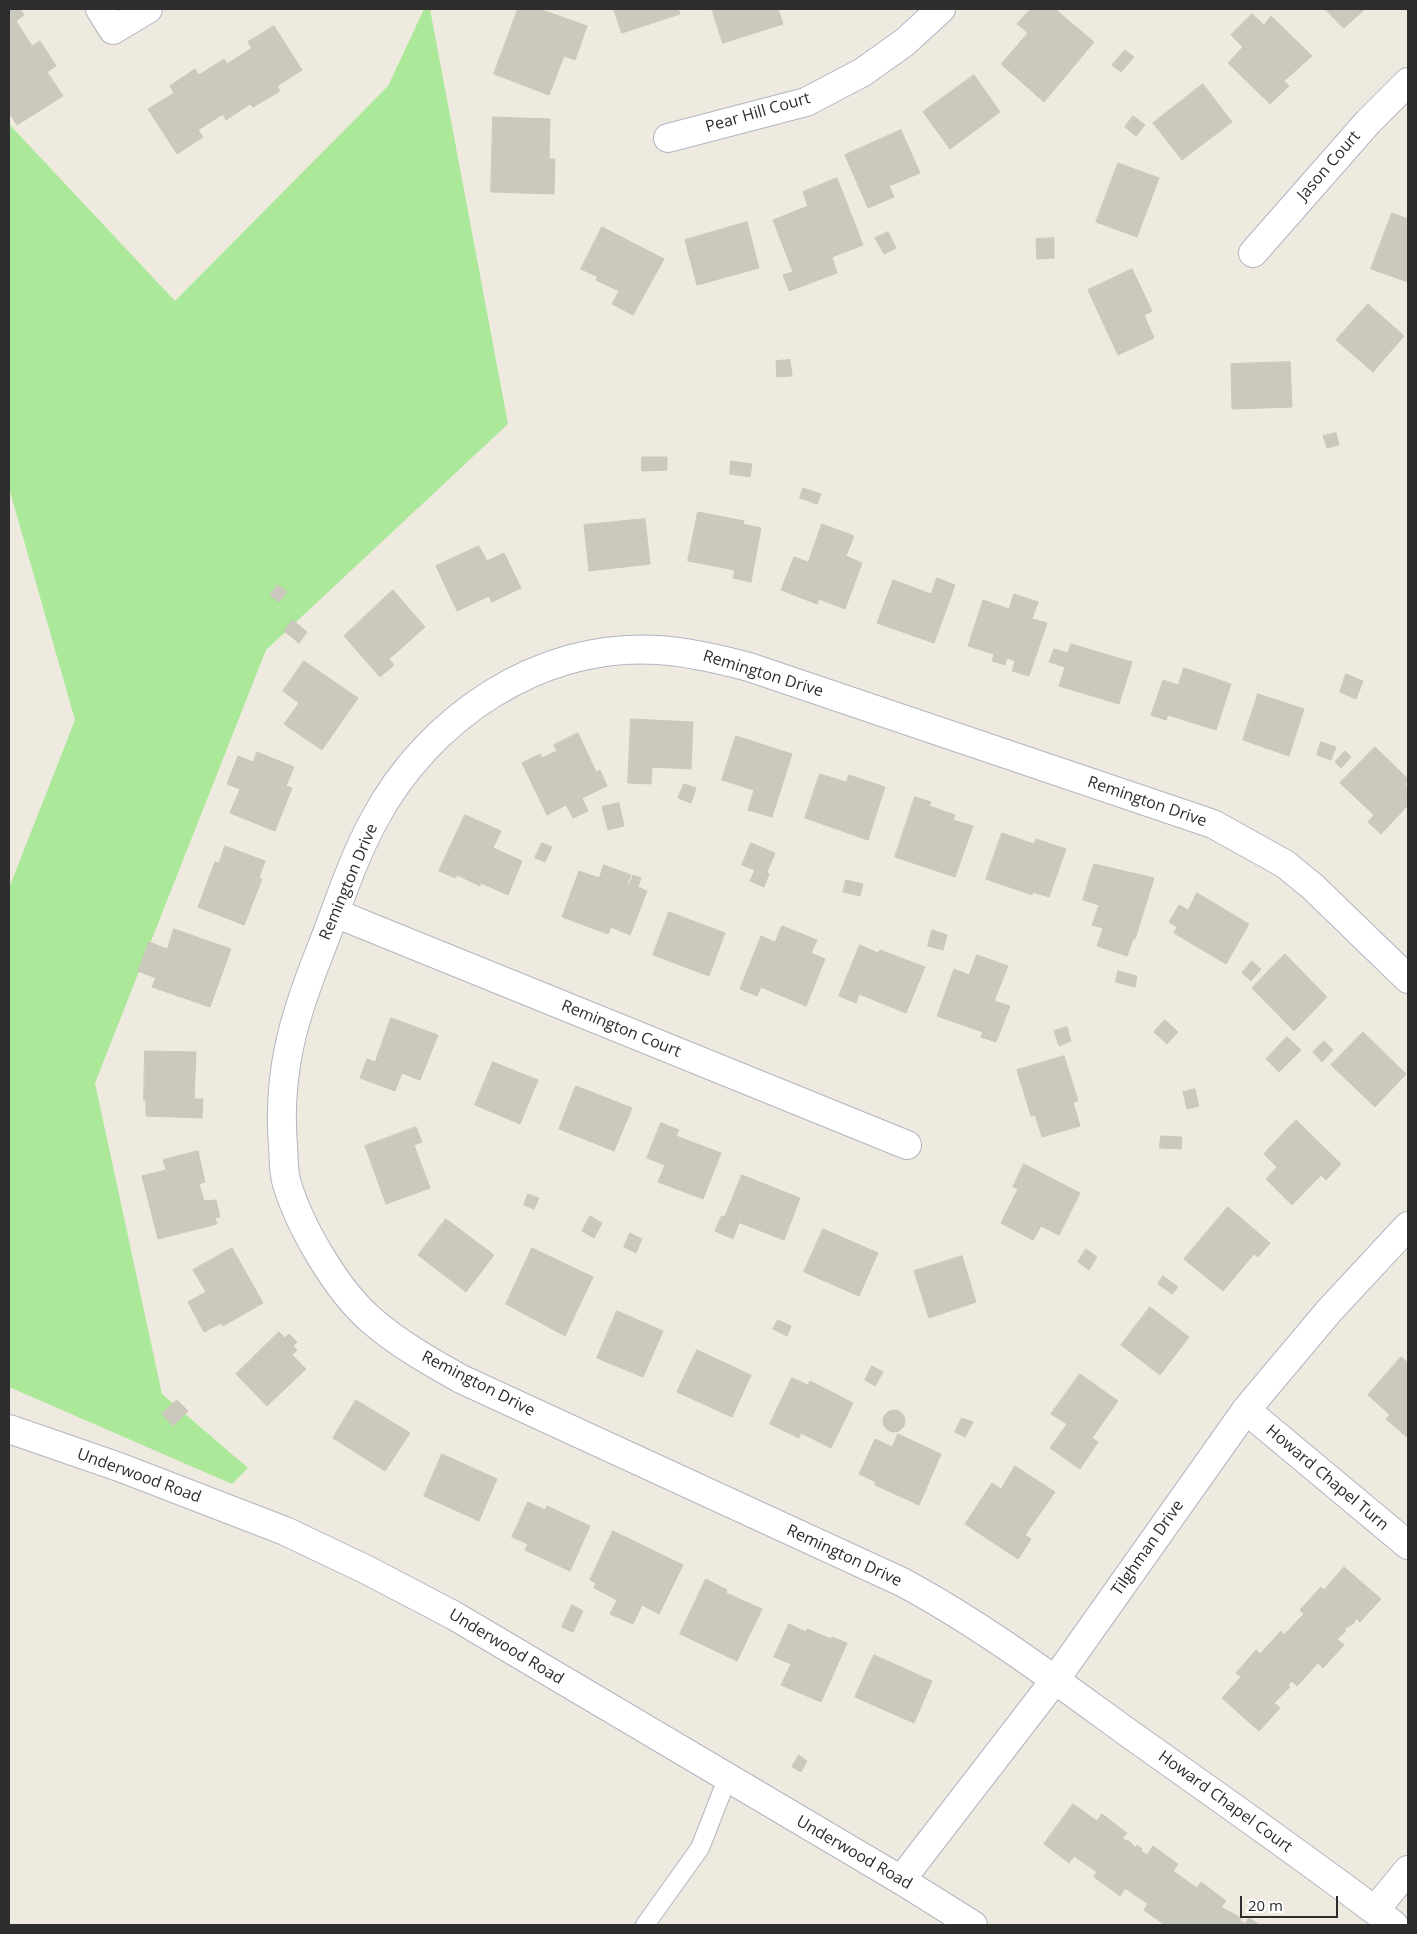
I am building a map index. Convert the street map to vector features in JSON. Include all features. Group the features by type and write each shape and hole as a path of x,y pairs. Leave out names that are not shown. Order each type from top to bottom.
{"street":[{"path":"100,9 113,30 148,9"},
{"name":"Pear Hill Court","path":"668,138 806,102 863,72 905,42 941,9"},
{"name":"Jason Court","path":"1253,253 1368,122 1408,82"},
{"name":"Remington Drive","path":"1055,1680 942,1603 902,1582 461,1379 412,1351 368,1318 330,1270 303,1224 286,1182 281,1127 284,1067 298,1006 373,823 403,774 441,731 490,694 544,667 603,652 656,650 700,655 749,667 1213,824 1285,864 1313,887 1408,979"},
{"name":"Remington Court","path":"335,913 907,1145"},
{"name":"Tilghman Drive","path":"901,1880 1055,1680 1246,1410 1329,1310 1408,1226"},
{"name":"Howard Chapel Turn","path":"1246,1410 1408,1546"},
{"name":"Underwood Road","path":"9,1429 119,1467 285,1531 367,1570 453,1615 901,1880 973,1925"},
{"name":"Howard Chapel Court","path":"1055,1680 1384,1918"},
{"path":"1384,1918 1408,1870"}],"lane":[{"path":"645,1925 700,1848 727,1778"}],"green space":[{"path":"424,9 430,9 508,424 266,650 95,1083 162,1394 248,1468 232,1484 9,1387 9,888 75,720 9,488 9,124 175,301 388,86"}],"building":[{"path":"9,9 20,9 24,15 16,21 32,46 40,41 56,66 47,72 63,96 17,125 9,112"},
{"path":"518,9 539,9 587,26 575,60 564,56 549,95 494,74"},
{"path":"614,9 678,9 680,14 622,33"},
{"path":"712,9 778,9 783,24 723,43"},
{"path":"1031,9 1055,9 1094,42 1044,102 1001,64 1028,33 1017,24"},
{"path":"1325,9 1365,9 1344,28"},
{"path":"1252,14 1264,25 1271,16 1312,56 1284,81 1289,86 1270,104 1228,63 1243,47 1231,35"},
{"path":"274,26 302,70 277,86 280,91 253,107 250,104 226,120 223,114 198,130 203,137 177,154 148,109 174,93 170,86 195,69 199,75 224,59 227,64 252,48 248,42"},
{"path":"1125,50 1134,57 1121,72 1112,65"},
{"path":"974,75 1000,112 950,149 923,112"},
{"path":"1203,84 1232,122 1182,160 1153,123"},
{"path":"1133,116 1145,125 1136,136 1125,127"},
{"path":"493,117 550,119 549,159 555,159 554,194 491,192"},
{"path":"901,130 920,173 889,186 894,197 868,208 845,155"},
{"path":"1118,163 1159,178 1137,237 1096,222"},
{"path":"837,178 863,245 832,257 837,273 789,291 783,275 793,272 773,220 808,206 803,192"},
{"path":"1392,213 1408,219 1408,282 1371,269"},
{"path":"747,222 759,268 697,285 685,240"},
{"path":"602,227 664,259 633,315 612,304 619,291 596,280 598,277 581,269"},
{"path":"888,232 896,248 884,254 875,238"},
{"path":"1054,238 1054,258 1037,259 1036,239"},
{"path":"1132,269 1152,311 1144,315 1154,338 1118,355 1088,290"},
{"path":"1368,304 1404,336 1373,372 1336,340"},
{"path":"790,360 792,376 777,377 776,361"},
{"path":"1290,362 1292,407 1232,409 1231,364"},
{"path":"1336,433 1339,445 1327,448 1323,436"},
{"path":"642,457 667,457 667,470 642,471"},
{"path":"731,461 752,464 750,477 730,474"},
{"path":"803,488 821,494 817,504 800,498"},
{"path":"698,512 744,521 743,524 761,528 751,582 733,578 735,570 688,561"},
{"path":"645,519 650,564 589,571 584,525"},
{"path":"822,524 854,536 846,556 862,563 845,609 819,599 817,604 781,590 794,557 808,562"},
{"path":"479,546 487,561 504,553 521,588 492,602 489,596 457,611 436,566"},
{"path":"937,578 955,585 934,643 877,623 893,580 931,594"},
{"path":"278,585 287,592 279,602 270,595"},
{"path":"393,590 425,627 389,659 394,665 380,677 344,636"},
{"path":"1014,594 1038,602 1032,619 1047,623 1029,676 1012,671 1015,661 1007,658 1005,665 992,661 994,654 968,646 983,600 1009,609"},
{"path":"293,620 307,632 299,643 284,631"},
{"path":"1071,644 1132,662 1119,704 1059,686 1065,667 1049,662 1054,649 1068,653"},
{"path":"304,661 358,698 322,750 284,724 299,703 283,691"},
{"path":"1184,668 1231,684 1216,730 1168,715 1166,720 1151,715 1163,680 1178,685"},
{"path":"1346,674 1363,681 1356,699 1340,692"},
{"path":"1258,694 1304,709 1289,756 1243,740"},
{"path":"631,719 693,722 691,769 652,767 651,784 628,783"},
{"path":"578,733 596,772 600,770 607,786 582,798 588,811 573,818 566,805 547,815 522,763 540,754 542,758 557,751 554,745"},
{"path":"736,736 792,754 772,817 748,810 754,790 722,780"},
{"path":"1321,742 1336,747 1331,760 1317,755"},
{"path":"1375,747 1408,779 1405,784 1408,788 1408,805 1381,834 1368,822 1374,815 1340,783"},
{"path":"1345,751 1351,757 1341,768 1335,762"},
{"path":"257,752 294,767 286,786 292,788 275,831 230,813 240,789 227,784 238,756 253,762"},
{"path":"820,774 846,782 849,775 885,787 868,840 805,818"},
{"path":"684,784 696,788 691,803 678,798"},
{"path":"915,797 931,802 929,806 955,815 953,820 973,826 955,877 895,857"},
{"path":"619,803 624,826 608,830 602,807"},
{"path":"465,815 501,831 493,848 522,861 508,895 481,883 480,886 457,875 455,878 439,871"},
{"path":"1002,833 1034,844 1036,839 1066,849 1049,897 1033,892 1032,895 986,879"},
{"path":"542,843 552,847 545,862 535,858"},
{"path":"751,843 775,853 767,872 769,874 764,887 750,881 755,870 742,865"},
{"path":"225,846 265,861 259,878 262,879 244,925 198,907 215,862 219,863"},
{"path":"1094,864 1154,878 1135,939 1133,939 1127,956 1097,946 1103,928 1092,925 1099,905 1083,900"},
{"path":"604,865 631,875 627,884 629,885 633,875 641,878 638,887 647,891 630,935 611,927 608,934 562,917 579,871 599,878"},
{"path":"846,880 863,884 860,896 843,892"},
{"path":"1197,893 1249,924 1226,964 1174,933 1177,927 1169,922 1179,905 1188,910"},
{"path":"669,912 725,933 709,976 653,955"},
{"path":"782,926 817,940 811,953 825,959 806,1006 761,987 757,996 740,989 761,936 775,942"},
{"path":"174,929 231,949 210,1007 152,987 156,978 138,971 149,942 167,949"},
{"path":"932,930 947,935 943,950 928,946"},
{"path":"860,945 878,953 880,950 925,967 906,1013 859,994 856,1003 839,996"},
{"path":"1285,954 1327,997 1294,1031 1252,988"},
{"path":"977,955 1008,966 994,1001 1010,1006 996,1042 981,1037 983,1032 937,1016 954,969 969,975"},
{"path":"1252,961 1261,969 1251,981 1242,973"},
{"path":"1118,971 1137,976 1135,987 1116,982"},
{"path":"391,1018 438,1035 420,1080 402,1073 395,1091 360,1078 367,1059 375,1062"},
{"path":"1165,1020 1178,1032 1167,1044 1154,1032"},
{"path":"1067,1027 1071,1041 1059,1046 1054,1031"},
{"path":"1363,1032 1406,1074 1375,1107 1331,1065"},
{"path":"1287,1037 1301,1050 1279,1072 1266,1059"},
{"path":"1324,1041 1333,1050 1322,1062 1313,1052"},
{"path":"145,1051 196,1052 194,1099 203,1099 202,1118 146,1116 146,1100 144,1100"},
{"path":"1064,1056 1078,1101 1073,1102 1080,1126 1042,1137 1035,1115 1031,1116 1017,1070"},
{"path":"493,1062 538,1080 520,1124 475,1105"},
{"path":"576,1086 632,1108 614,1151 559,1129"},
{"path":"1195,1089 1199,1106 1187,1109 1183,1092"},
{"path":"1296,1120 1341,1164 1326,1180 1321,1175 1292,1205 1266,1179 1277,1167 1264,1154"},
{"path":"661,1123 679,1130 676,1136 721,1153 703,1199 658,1182 665,1165 647,1158"},
{"path":"416,1127 422,1142 414,1145 430,1188 386,1204 365,1146"},
{"path":"1161,1136 1182,1137 1181,1149 1160,1148"},
{"path":"198,1151 205,1182 199,1184 204,1201 216,1200 220,1217 215,1218 217,1224 158,1239 142,1176 166,1170 163,1160"},
{"path":"1024,1164 1080,1193 1059,1235 1041,1226 1033,1240 1001,1223 1018,1189 1013,1187"},
{"path":"742,1175 800,1198 784,1240 725,1217"},
{"path":"528,1194 539,1198 534,1209 524,1205"},
{"path":"1228,1207 1270,1243 1258,1257 1254,1254 1223,1291 1184,1259"},
{"path":"590,1216 602,1223 594,1238 582,1231"},
{"path":"722,1216 739,1223 733,1239 715,1231"},
{"path":"446,1219 494,1255 466,1292 418,1255"},
{"path":"823,1229 878,1253 859,1296 804,1272"},
{"path":"630,1233 642,1239 636,1253 624,1247"},
{"path":"232,1248 263,1303 223,1326 221,1323 204,1332 188,1302 206,1292 193,1270"},
{"path":"532,1248 593,1277 565,1336 506,1304"},
{"path":"1086,1249 1097,1257 1089,1270 1078,1262"},
{"path":"962,1256 976,1302 929,1318 914,1271"},
{"path":"1163,1276 1178,1287 1172,1294 1158,1284"},
{"path":"1150,1307 1189,1337 1160,1375 1121,1345"},
{"path":"617,1311 663,1331 643,1377 597,1358"},
{"path":"778,1320 791,1326 787,1336 773,1329"},
{"path":"279,1332 285,1338 289,1334 297,1342 293,1346 297,1350 292,1355 306,1369 267,1406 236,1374"},
{"path":"697,1350 751,1375 732,1417 677,1392"},
{"path":"1401,1357 1408,1363 1408,1438 1386,1419 1390,1415 1368,1395"},
{"path":"872,1366 883,1372 875,1386 865,1380"},
{"path":"1080,1374 1118,1401 1092,1438 1098,1442 1080,1469 1050,1448 1067,1424 1051,1414"},
{"path":"792,1378 808,1385 810,1381 853,1403 831,1448 801,1433 799,1438 770,1424"},
{"path":"177,1400 188,1411 173,1426 162,1414"},
{"path":"356,1400 410,1433 385,1471 333,1438"},
{"path":"894,1410 902,1413 905,1421 902,1429 894,1432 886,1429 883,1421 886,1413"},
{"path":"962,1418 973,1422 965,1437 955,1432"},
{"path":"898,1434 941,1454 919,1505 875,1485 876,1482 859,1474 875,1439 892,1447"},
{"path":"442,1454 497,1479 479,1521 424,1496"},
{"path":"1015,1466 1055,1492 1025,1535 1031,1539 1018,1559 965,1524 992,1483 1001,1489"},
{"path":"528,1502 545,1510 547,1506 590,1526 570,1571 525,1550 528,1544 512,1537"},
{"path":"613,1531 683,1565 659,1614 642,1605 633,1624 610,1614 617,1600 594,1588 596,1583 590,1580"},
{"path":"1344,1567 1381,1599 1360,1622 1356,1618 1354,1623 1344,1629 1346,1631 1337,1639 1344,1645 1323,1668 1318,1663 1297,1686 1292,1681 1288,1685 1290,1687 1274,1703 1280,1708 1259,1731 1222,1698 1241,1677 1236,1673 1256,1650 1260,1654 1281,1631 1284,1635 1304,1614 1300,1610 1321,1587 1324,1590"},
{"path":"706,1579 727,1590 726,1593 762,1609 737,1661 680,1634"},
{"path":"572,1605 583,1611 573,1632 562,1627"},
{"path":"789,1624 806,1632 807,1629 831,1639 832,1637 847,1643 821,1702 781,1685 791,1664 774,1657"},
{"path":"874,1655 932,1681 914,1723 855,1697"},
{"path":"799,1755 807,1761 801,1772 792,1767"},
{"path":"1073,1804 1097,1821 1102,1814 1127,1833 1122,1839 1128,1840 1136,1848 1137,1845 1147,1855 1153,1846 1178,1864 1173,1871 1197,1888 1201,1882 1226,1901 1221,1907 1241,1918 1240,1920 1245,1924 1249,1918 1260,1925 1165,1925 1144,1910 1148,1904 1125,1888 1120,1896 1094,1877 1097,1872 1074,1856 1069,1863 1044,1844"}]}
